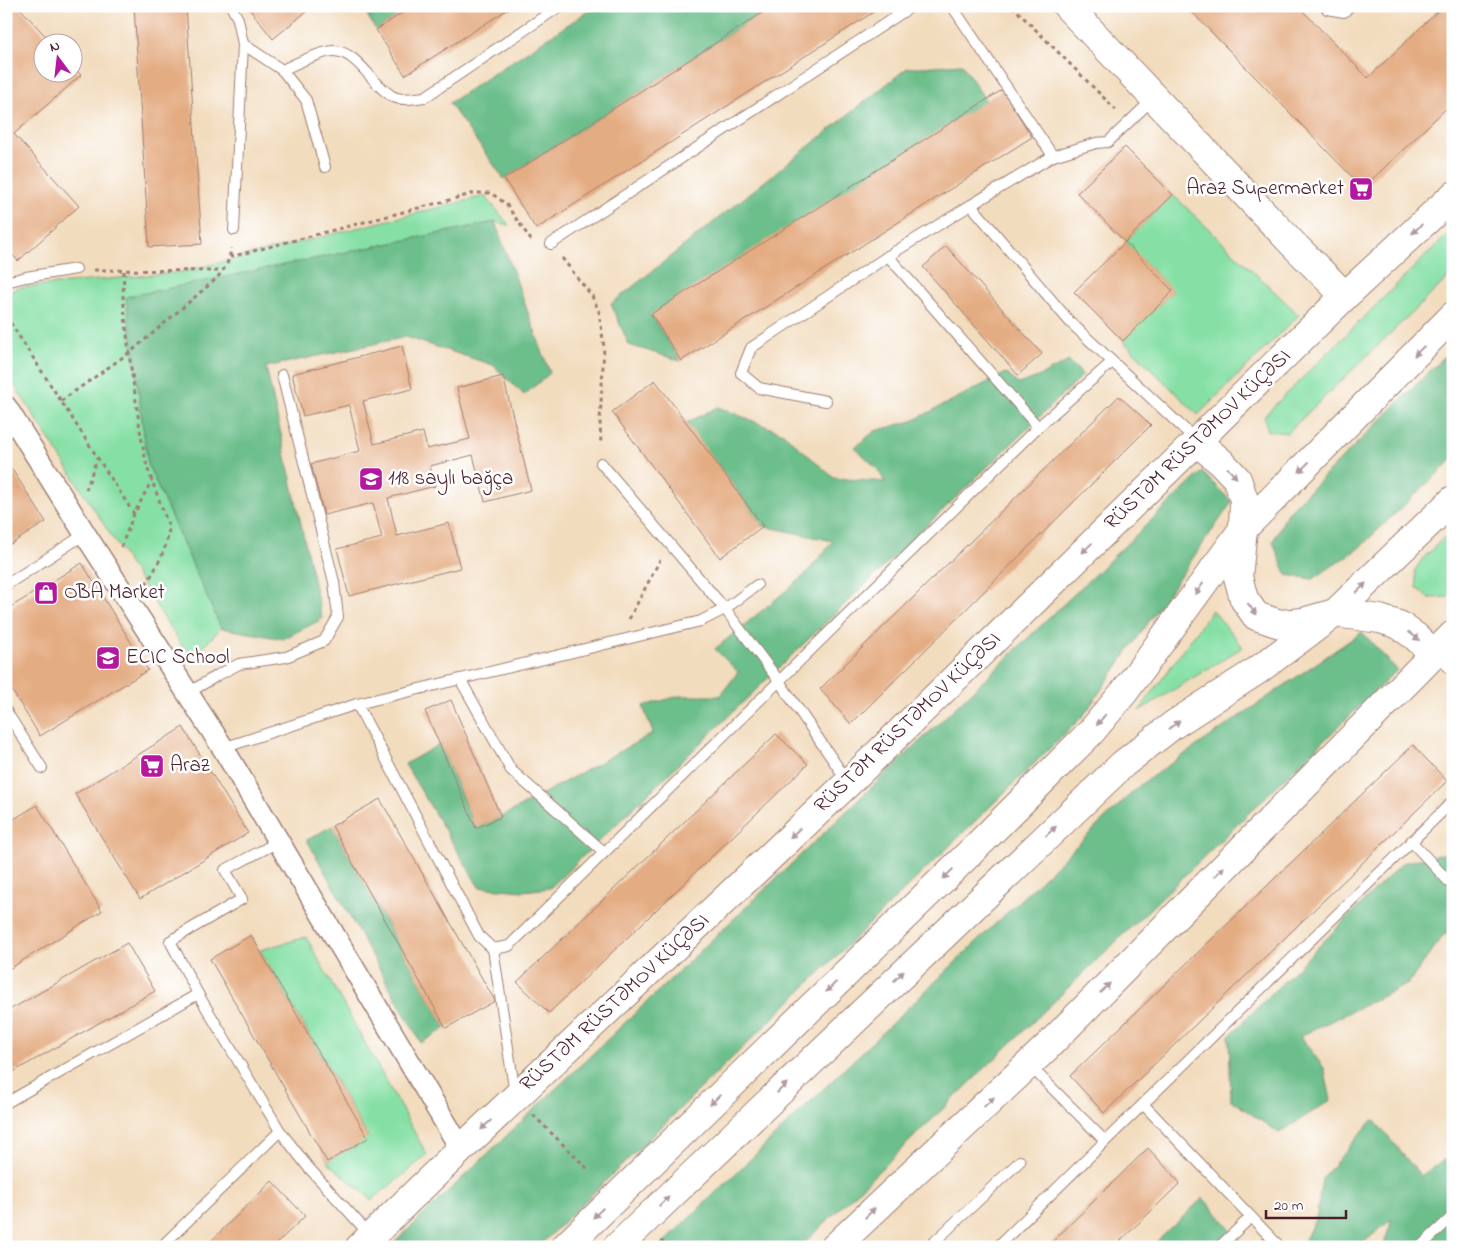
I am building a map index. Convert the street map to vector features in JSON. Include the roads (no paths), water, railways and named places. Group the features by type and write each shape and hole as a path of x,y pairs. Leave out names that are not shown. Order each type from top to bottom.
{"street":[{"path":"1067,6 1344,296"},
{"name":"RÜSTƏM RÜSTƏMOV KÜÇƏSI","path":"366,1242 460,1149 848,783 1344,296 1453,196"},
{"path":"564,1247 983,840 1091,732 1125,692 1243,529 1453,316"},
{"path":"6,407 85,534 223,748 460,1149"},
{"path":"835,1247 1061,1033 1447,653 1398,625 1380,619 1336,613 1303,622 1280,624 1256,616 1244,599 1238,577 1244,500 1238,479 1222,462 1196,441"},
{"path":"617,1247 1123,764 1173,725 1258,670 1336,613 1453,500"}],"lane":[{"path":"231,6 238,19 243,44 234,230"},
{"path":"282,70 333,51 347,53 394,97 409,99 425,97 560,6"},
{"path":"551,244 912,6"},
{"path":"952,6 1052,156"},
{"path":"1324,6 1327,9 1344,12 1350,6"},
{"path":"243,44 282,70 306,100 325,168"},
{"path":"826,401 760,388 741,373 751,348 888,256 1052,156 1096,143 1108,142 1154,98"},
{"path":"971,205 1070,322 1196,441"},
{"path":"888,256 1038,427"},
{"path":"6,282 26,276 76,269"},
{"path":"492,949 509,946 1038,427 1112,362"},
{"path":"188,692 240,664 286,657 324,641 338,617 334,582 282,375"},
{"path":"601,463 725,609 779,681 848,783"},
{"path":"6,585 85,534"},
{"path":"223,748 357,704 701,621 725,609 757,585"},
{"path":"460,679 511,770 604,852"},
{"path":"357,704 479,936 492,949 515,1098"},
{"path":"6,711 42,768"},
{"path":"998,1247 1453,800"},
{"path":"1411,841 1453,886"},
{"path":"278,842 225,870 242,899 170,941 198,994 280,1131 366,1242"},
{"path":"6,1103 198,994"},
{"path":"1028,1065 1105,1142"},
{"path":"1143,1104 1280,1247"},
{"path":"161,1247 280,1131"},
{"path":"929,1247 1020,1161"},
{"path":"1420,1247 1453,1216"},
{"path":"1219,1247 1251,1217"}],"place":[{"name":"Araz Supermarket","path":"1361,189"},
{"name":"118 saylı bağça","path":"371,479"},
{"name":"OBA Market","path":"46,593"},
{"name":"ECIC School","path":"108,658"},
{"name":"Araz","path":"152,766"}]}
